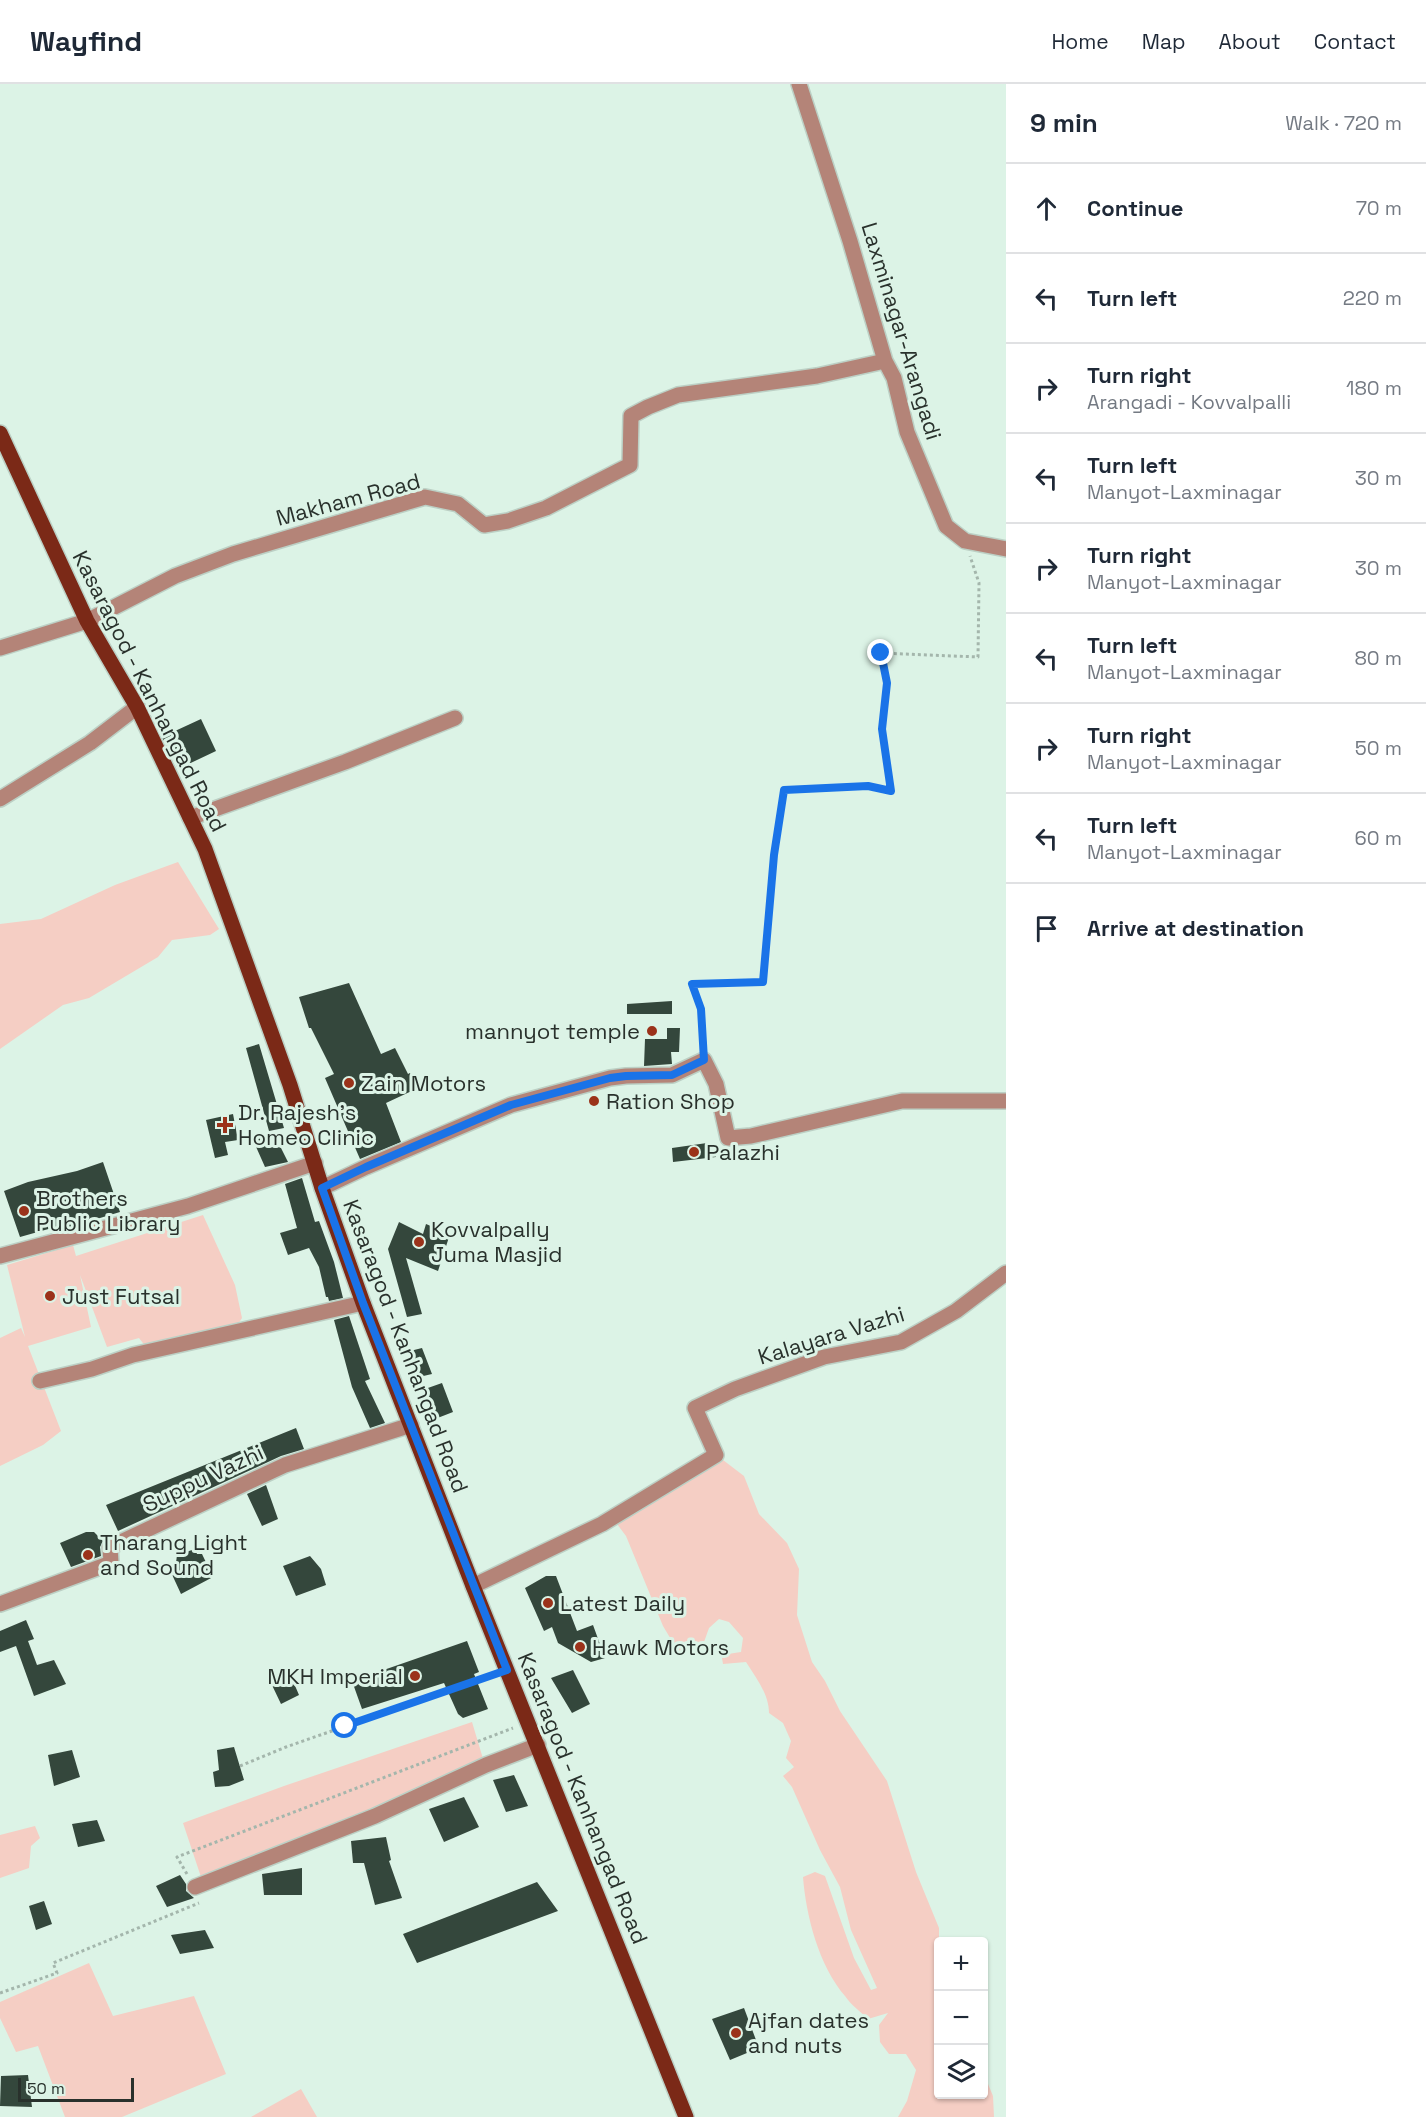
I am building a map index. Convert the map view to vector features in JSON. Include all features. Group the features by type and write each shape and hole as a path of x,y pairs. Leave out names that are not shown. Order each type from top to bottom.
{"main road":[{"name":"Kasaragod - Kanhangad Road","path":"0,434 87,621 137,707 205,849 290,1085 322,1188 363,1303 473,1586 686,2117"}],"street":[{"name":"Laxminagar-Arangadi","path":"799,84 850,241 885,361 894,378 907,432 946,526 965,542"},
{"name":"Makham Road","path":"87,621 175,576 204,565 425,497 458,504 484,525 508,521 546,508 630,465 631,416 648,407 678,396 817,376 885,361"},
{"path":"965,542 1006,549"},
{"path":"0,648 87,621"},
{"path":"0,799 90,743 137,707"},
{"path":"190,818 345,762 455,718"},
{"path":"322,1188 511,1105 610,1078 672,1075 704,1060 716,1084 728,1138 751,1136 902,1101 1006,1101"},
{"path":"0,1256 188,1206 315,1163"},
{"name":"Kalayara Vazhi","path":"473,1586 602,1524 716,1455 695,1408 735,1389 824,1357 902,1342 956,1311 1006,1273"},
{"path":"40,1381 92,1369 133,1355 363,1303"},
{"name":"Suppu Vazhi","path":"0,1604 111,1563 110,1547 285,1465 411,1425"},
{"path":"195,1887 386,1811 486,1765 538,1745"}],"path":[{"path":"704,1060 701,1009 692,984 763,982 774,855 784,790 868,786 891,791 882,729 887,683 881,653 978,657 979,583 965,542"},
{"path":"240,1766 286,1747 507,1670"}],"shaded area":[{"path":"178,862 219,929 210,935 172,940 158,957 89,998 63,1005 0,1049 0,924 41,919 115,885"},
{"path":"203,1215 235,1285 242,1318 236,1327 146,1347 139,1338 107,1347 80,1275 91,1327 28,1346 61,1431 43,1445 0,1466 0,1338 21,1328 25,1337 7,1265 73,1245 76,1256"},
{"path":"723,1460 744,1476 759,1514 787,1543 799,1569 797,1615 812,1662 825,1681 840,1711 887,1781 916,1872 939,1928 939,1937 934,1937 934,2099 988,2099 988,2084 993,2096 994,2117 898,2117 907,2101 916,2070 906,2054 889,2054 880,2042 879,2025 888,2013 868,2019 850,2002 836,1984 821,1955 807,1908 803,1877 815,1872 825,1876 854,1958 871,1990 877,1988 851,1930 840,1887 820,1850 792,1787 783,1776 794,1767 786,1758 791,1741 783,1723 769,1713 764,1693 746,1662 723,1664 722,1658 728,1654 741,1652 743,1638 729,1622 719,1619 709,1628 704,1642 681,1656 663,1626 626,1536 617,1524"},
{"path":"472,1722 484,1762 391,1806 202,1880 183,1823"},
{"path":"35,1826 40,1838 31,1846 29,1868 0,1878 0,1835"},
{"path":"89,1963 113,2016 194,1996 226,2074 122,2117 65,2117 38,2046 16,2052 0,2018 0,2002"},
{"path":"301,2089 317,2117 251,2117"}],"building":[{"path":"201,719 216,751 178,769 162,737"},
{"path":"349,983 381,1054 395,1048 408,1074 410,1073 416,1089 386,1103 401,1142 360,1159 325,1078 334,1074 309,1028 299,997"},
{"path":"672,1001 672,1014 627,1014 627,1004"},
{"path":"667,1028 680,1028 679,1052 671,1052 672,1064 644,1066 645,1039 667,1039"},
{"path":"259,1044 284,1128 269,1131 246,1048"},
{"path":"233,1114 238,1140 225,1142 228,1155 215,1158 206,1120"},
{"path":"274,1134 288,1162 265,1167 253,1140"},
{"name":"Palazhi","path":"714,1142 716,1157 673,1162 672,1148"},
{"path":"103,1162 120,1212 60,1230 59,1226 20,1237 4,1191 28,1182 77,1171"},
{"path":"302,1178 315,1222 319,1221 334,1262 343,1298 329,1301 319,1267 309,1248 288,1255 280,1233 297,1228 285,1184"},
{"name":"Kovvalpally Juma Masjid","path":"399,1222 423,1234 426,1224 450,1234 438,1271 406,1258 422,1314 407,1317 388,1249"},
{"path":"349,1316 370,1379 365,1381 385,1423 370,1428 352,1387 334,1320"},
{"path":"422,1348 432,1374 419,1377 410,1351"},
{"path":"442,1383 453,1412 435,1419 425,1389"},
{"path":"296,1428 304,1449 281,1456 118,1531 106,1505"},
{"path":"266,1485 278,1519 262,1526 247,1494"},
{"name":"Tharang Light and Sound","path":"86,1532 94,1532 103,1541 100,1547 101,1556 71,1567 60,1543"},
{"path":"195,1549 197,1554 202,1554 213,1577 181,1594 169,1568 176,1563 177,1555"},
{"path":"310,1556 321,1569 326,1585 296,1596 283,1566"},
{"path":"546,1576 556,1576 577,1631 593,1625 605,1658 591,1662 558,1643 552,1627 544,1631 525,1588"},
{"path":"26,1620 34,1639 28,1641 37,1665 54,1660 66,1684 34,1696 16,1646 0,1652 0,1631"},
{"name":"MKH Imperial","path":"467,1641 479,1672 474,1674 488,1709 463,1718 458,1714 444,1683 362,1709 352,1681"},
{"path":"573,1670 590,1704 572,1713 551,1678"},
{"path":"290,1674 299,1695 281,1704 271,1683"},
{"path":"234,1747 244,1780 229,1786 215,1787 213,1772 219,1770 217,1750"},
{"path":"72,1750 80,1777 54,1786 48,1755"},
{"path":"514,1775 528,1806 506,1812 493,1780"},
{"path":"464,1797 479,1827 444,1842 429,1809"},
{"path":"97,1820 105,1841 78,1847 72,1824"},
{"path":"386,1837 391,1860 389,1861 402,1898 375,1905 364,1863 353,1863 351,1841"},
{"path":"302,1868 302,1895 264,1895 262,1874"},
{"path":"180,1875 186,1884 186,1891 194,1898 167,1907 156,1886"},
{"path":"537,1882 558,1911 417,1963 403,1934"},
{"path":"44,1901 52,1924 36,1930 29,1906"},
{"path":"205,1930 214,1948 180,1954 171,1935"},
{"name":"Ajfan dates and nuts","path":"744,2008 759,2048 730,2060 712,2019"},
{"path":"28,2075 32,2107 0,2106 1,2076"}],"place":[{"name":"mannyot temple","path":"652,1031"},
{"name":"Zain Motors","path":"349,1083"},
{"name":"Ration Shop","path":"594,1101"},
{"name":"Dr. Rajesh's Homeo Clinic","path":"225,1125"},
{"name":"Palazhi","path":"694,1152"},
{"name":"Brothers Public Library","path":"24,1211"},
{"name":"Kovvalpally Juma Masjid","path":"419,1242"},
{"name":"Just Futsal","path":"50,1296"},
{"name":"Tharang Light and Sound","path":"88,1555"},
{"name":"Latest Daily","path":"548,1603"},
{"name":"Hawk Motors","path":"580,1647"},
{"name":"MKH Imperial","path":"415,1676"},
{"name":"Ajfan dates and nuts","path":"736,2033"}],"route":[{"path":"345,1726 507,1670 363,1303 322,1188 511,1105 610,1078 672,1075 704,1060 701,1009 692,984 763,982 774,855 784,790 868,786 891,791 882,729 887,683 881,653"}]}
